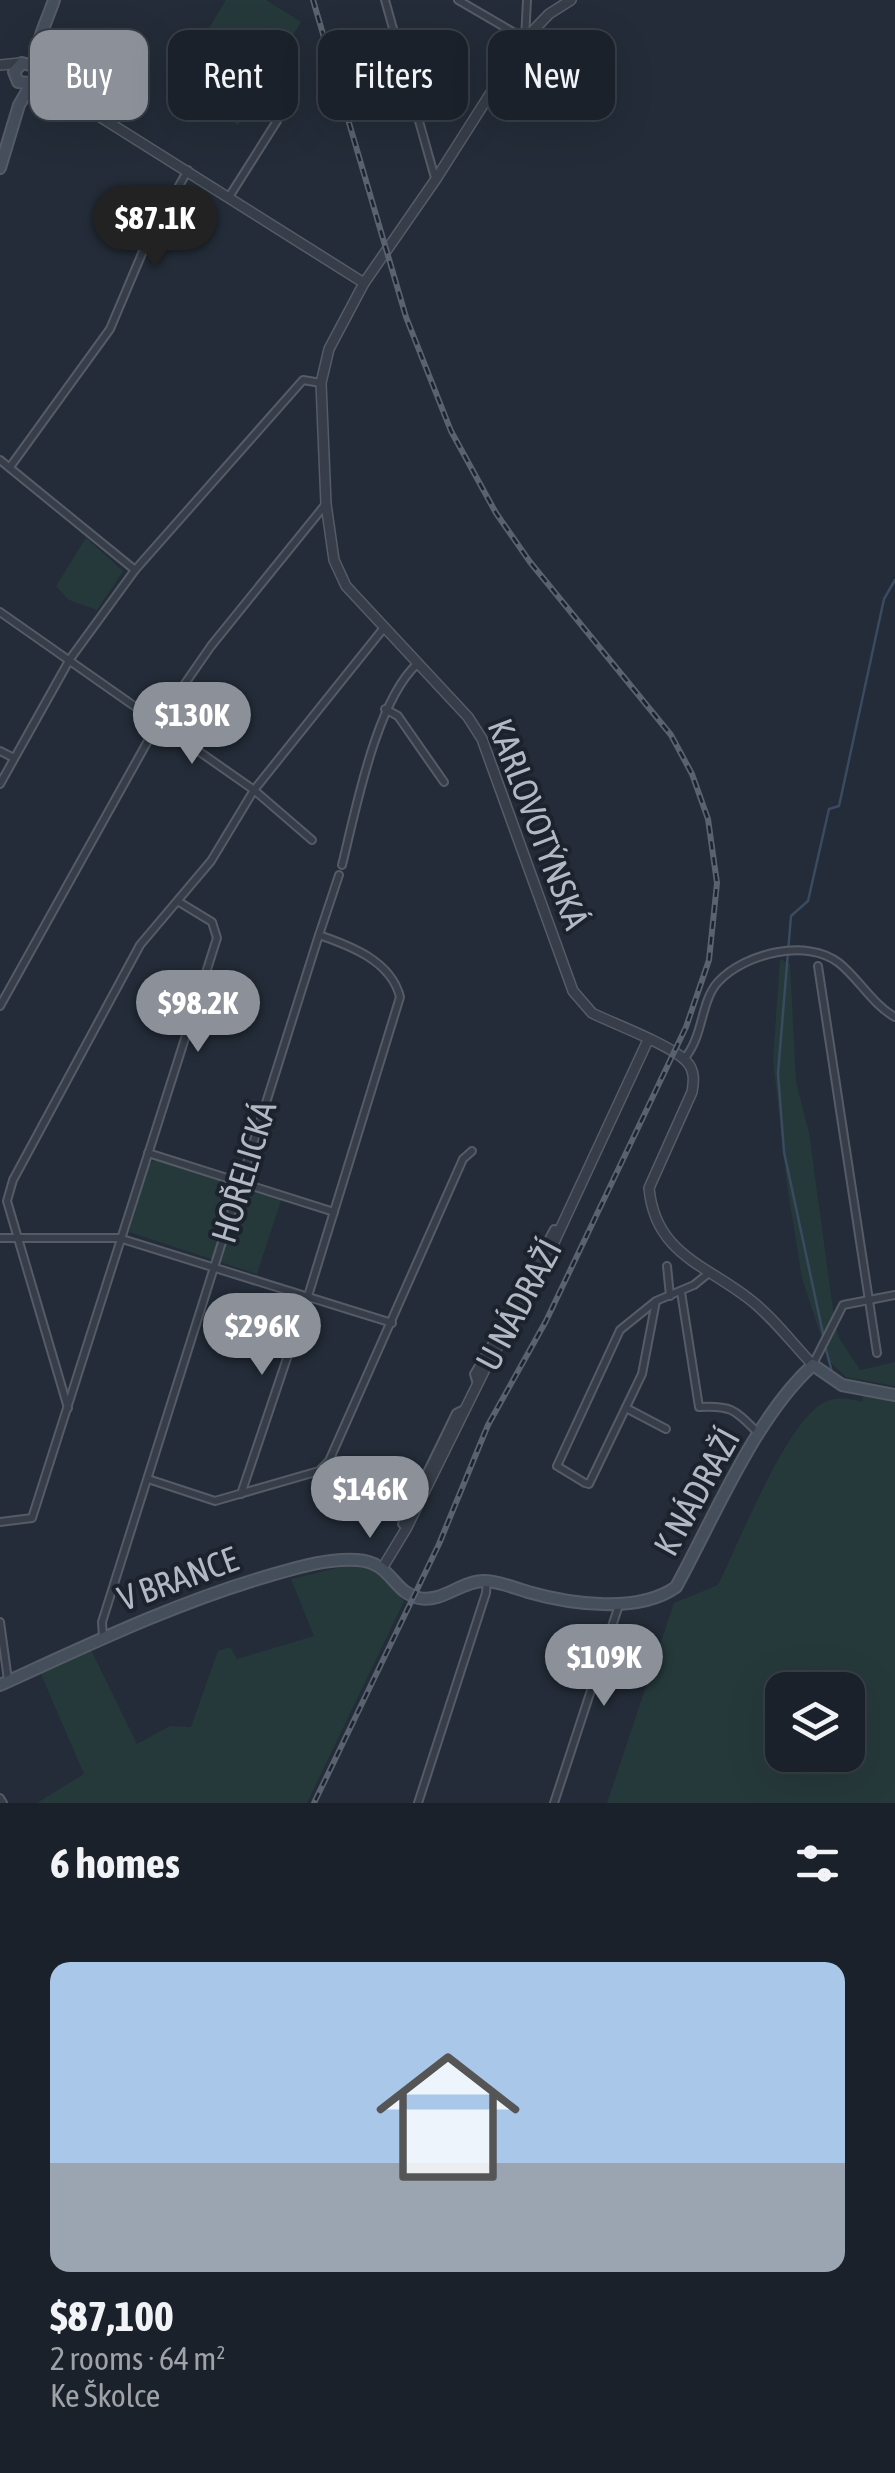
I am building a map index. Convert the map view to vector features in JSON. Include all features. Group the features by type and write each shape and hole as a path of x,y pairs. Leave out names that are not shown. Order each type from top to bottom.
{"main road":[{"path":"43,30 54,0"},
{"path":"19,105 14,70 30,51"},
{"path":"20,63 30,73"},
{"path":"15,79 30,76"},
{"path":"0,168 30,82"},
{"path":"813,1365 842,1384 895,1395"},
{"name":"K NÁDRAŽÍ","path":"487,1580 547,1597 620,1603 656,1597 676,1586 759,1434 787,1391 813,1365"},
{"name":"V BRANCE","path":"4,1683 204,1597 302,1566 356,1560 383,1567"},
{"path":"383,1567 406,1592 422,1599 487,1580"}],"street":[{"path":"385,0 436,179"},
{"path":"458,0 510,30"},
{"path":"526,30 527,0"},
{"name":"KARLOVOTÝNSKÁ","path":"535,30 571,0"},
{"path":"0,65 20,63"},
{"path":"0,65 15,79"},
{"name":"KARLOVOTÝNSKÁ","path":"488,98 364,283 329,348 321,383 326,504 334,560 346,586 468,717 482,739 573,991 592,1013 684,1059"},
{"path":"106,120 364,283"},
{"path":"229,197 277,121"},
{"path":"10,467 110,329 146,244 188,170"},
{"path":"0,784 70,659 136,570 303,380 321,383"},
{"path":"0,460 136,570"},
{"path":"0,1006 159,720 211,646 326,504"},
{"path":"0,612 159,720 254,790 312,840"},
{"path":"68,1408 8,1202 13,1180 140,945 211,861 254,790 383,629"},
{"path":"342,865 385,710 399,683 417,664"},
{"path":"385,710 398,716 444,782"},
{"path":"0,751 14,758"},
{"name":"HOŘELICKÁ","path":"103,1638 102,1622 339,875"},
{"path":"0,1522 32,1518 217,938 212,922 178,902"},
{"path":"241,1494 308,1296 400,997 397,985 363,950 320,936"},
{"path":"895,1017 840,964 818,952 781,951 761,956 718,982 695,1045 684,1059 693,1074 694,1086 649,1188 650,1204 664,1235 682,1255 751,1300 813,1365 838,1312 852,1301 895,1295"},
{"path":"818,966 876,1353"},
{"name":"U NÁDRAŽÍ","path":"383,1567 406,1530 477,1384 531,1292 648,1040"},
{"path":"148,1479 214,1501 318,1470 329,1461 462,1160 472,1151"},
{"path":"148,1152 334,1212"},
{"path":"0,1238 120,1238 392,1323"},
{"path":"667,1266 670,1296"},
{"path":"656,1302 642,1374 589,1484 557,1466 620,1330 656,1302 705,1279 710,1272"},
{"path":"681,1292 699,1407 724,1406 736,1410 759,1434"},
{"path":"626,1408 666,1429"},
{"path":"418,1803 487,1580"},
{"path":"554,1803 620,1603"},
{"path":"0,1622 4,1683"}],"shaded area":[{"path":"226,0 266,0 301,22 296,30 208,30"},
{"path":"86,538 123,571 97,610 69,600 56,586"},
{"path":"780,959 790,964 796,1082 809,1133 835,1324 839,1338 860,1370 895,1362 895,1386 846,1377 829,1361 802,1278 773,1059"},
{"path":"155,1160 282,1197 257,1274 129,1232 149,1164"},
{"path":"863,1396 895,1398 895,1803 607,1803 674,1603 718,1585 789,1441 817,1407 844,1398 862,1402"},
{"path":"350,1565 382,1576 404,1601 307,1803 37,1803 84,1774 40,1672 91,1650 137,1744 170,1726 191,1727 218,1651 230,1647 237,1659 314,1636 291,1579"}],"waterway":[{"path":"824,1338 784,1152 778,1073 791,916 808,901 829,809 839,806 884,599 895,580"},
{"path":"825,1346 832,1372"}],"railway":[{"path":"313,0 406,317 451,431 496,513 530,562 671,735 692,774 708,819 717,883 709,960 686,1027 546,1321 488,1425 439,1544 314,1803"}]}
